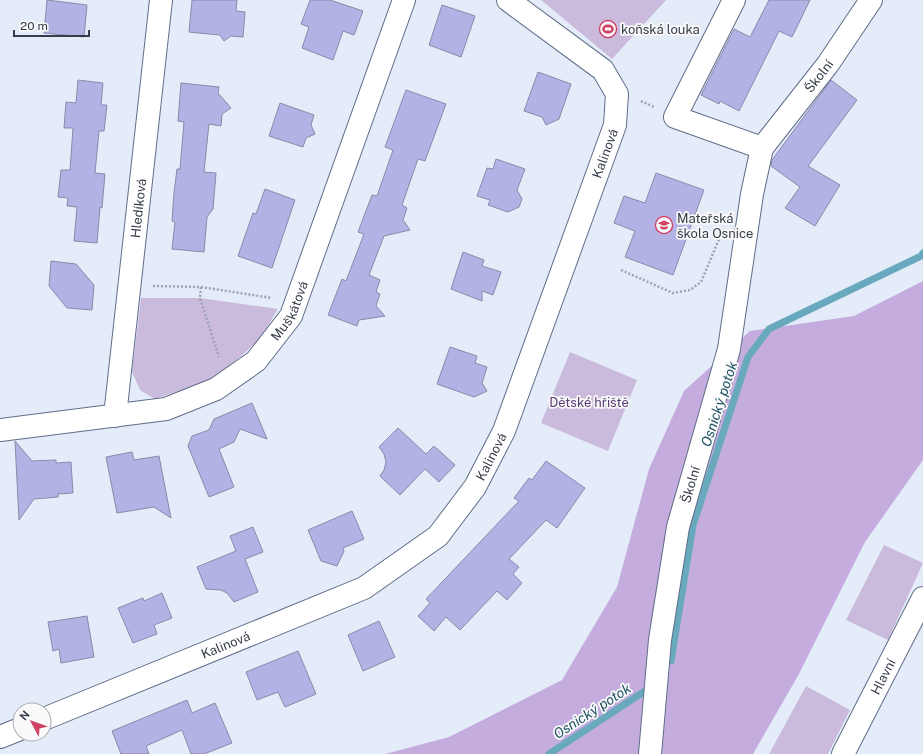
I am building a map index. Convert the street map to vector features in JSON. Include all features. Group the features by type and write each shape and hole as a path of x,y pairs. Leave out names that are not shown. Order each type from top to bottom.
{"street":[{"name":"Hledíková","path":"115,416 160,0"},
{"name":"Muškátová","path":"0,430 166,409 216,389 256,361 291,316 404,0"},
{"path":"508,0 604,70 617,94"},
{"path":"734,0 675,117 762,148"},
{"name":"Školní","path":"650,754 660,640 678,527 729,349 752,194 762,148 828,64 871,0"},
{"name":"Kalinová","path":"52,716 364,588 438,536 475,487 504,431 615,125 617,94"},
{"name":"Hlavní","path":"843,754 923,598"},
{"path":"0,737 12,732"}],"path":[{"path":"617,94 636,98 675,117"},
{"path":"621,270 673,293 690,290 701,282 721,234"},
{"path":"129,285 201,287 296,302"},
{"path":"201,287 200,298 224,371 232,378"}],"green space":[{"name":"koňská louka","path":"541,0 666,0 612,59"},
{"path":"141,298 200,298 278,309 259,340 224,371 210,380 155,399 140,390 132,372"},
{"name":"Dětské hřiště","path":"570,352 637,380 608,451 541,423"},
{"path":"884,545 923,563 888,640 846,620"},
{"path":"806,686 850,710 828,754 769,754"}],"shaded area":[{"path":"923,281 923,460 865,542 799,674 753,754 385,754 449,737 562,680 617,587 649,469 684,391 750,331 854,316"}],"building":[{"path":"47,0 87,5 84,37 44,33"},
{"path":"192,0 237,0 236,11 245,12 243,37 231,36 224,41 220,35 189,32"},
{"path":"310,0 330,0 363,11 354,35 343,31 333,60 302,48 309,27 301,24"},
{"path":"769,0 810,0 792,37 779,31 739,111 720,101 719,104 701,95 734,29 750,37"},
{"path":"442,5 475,16 461,57 429,45"},
{"path":"538,72 571,84 559,119 546,125 542,117 524,111"},
{"path":"78,80 103,83 101,105 107,105 104,131 99,131 95,173 105,174 97,243 74,241 77,207 67,206 68,198 58,197 61,170 70,170 73,128 64,128 66,102 76,103"},
{"path":"831,80 857,100 808,166 840,185 815,226 785,208 800,187 771,166 772,160"},
{"path":"181,83 219,87 218,93 231,108 222,114 221,126 209,124 204,172 216,173 213,209 207,217 204,252 172,249 175,222 172,221 174,193 177,169 180,169 184,122 178,121"},
{"path":"406,90 446,104 425,161 418,159 402,205 407,208 403,220 410,230 384,236 369,275 380,280 376,292 380,294 376,306 385,316 359,320 357,326 328,315 342,279 346,281 364,234 358,232 372,195 377,196 393,150 385,147"},
{"path":"280,103 314,115 311,125 315,134 306,138 303,147 269,136"},
{"path":"496,159 525,169 517,190 522,199 519,207 508,212 488,205 490,200 477,196 487,168 493,169"},
{"name":"Mateřská škola Osnice","path":"656,173 704,190 673,275 625,257 635,231 614,223 624,196 645,203"},
{"path":"265,189 295,200 272,268 238,256 253,213 256,214"},
{"path":"463,252 484,260 482,266 501,272 493,295 482,291 482,301 451,289"},
{"path":"51,261 76,264 94,285 92,310 67,308 49,286"},
{"path":"450,347 477,356 475,363 487,367 482,383 487,391 474,397 437,384"},
{"path":"252,403 267,439 240,429 234,442 219,449 234,487 209,497 188,446 192,436 209,430 214,419"},
{"path":"398,428 426,454 434,446 455,465 439,482 425,469 400,495 380,476 384,470 386,462 384,454 379,447"},
{"path":"15,441 32,461 56,460 56,463 71,462 73,493 58,494 58,497 34,499 19,520"},
{"path":"132,452 134,460 159,456 171,518 154,507 117,513 106,457"},
{"path":"546,461 585,488 557,528 546,520 509,559 519,567 513,574 522,583 507,600 497,591 460,630 446,617 434,631 418,616 430,603 426,599 519,501 514,498 529,478 532,480"},
{"path":"352,511 364,539 343,548 344,551 337,566 321,561 308,530"},
{"path":"253,527 263,552 245,559 258,592 234,602 227,593 221,590 206,589 197,567 236,551 230,536"},
{"path":"162,593 172,618 154,625 157,634 133,643 118,608 143,598 144,601"},
{"path":"87,616 94,657 61,663 59,649 53,651 48,622"},
{"path":"379,621 395,657 363,671 348,635"},
{"path":"298,651 316,694 285,707 278,692 257,700 246,672"},
{"path":"187,700 192,713 215,703 232,743 204,754 191,754 182,730 146,746 149,754 121,754 112,731"}],"waterway":[{"name":"Osnický potok","path":"671,661 693,525 748,357 769,329 921,256 923,253"},
{"name":"Osnický potok","path":"549,754 648,689"}],"place":[{"name":"koňská louka","path":"608,29"},
{"name":"Mateřská škola Osnice","path":"664,225"}]}
